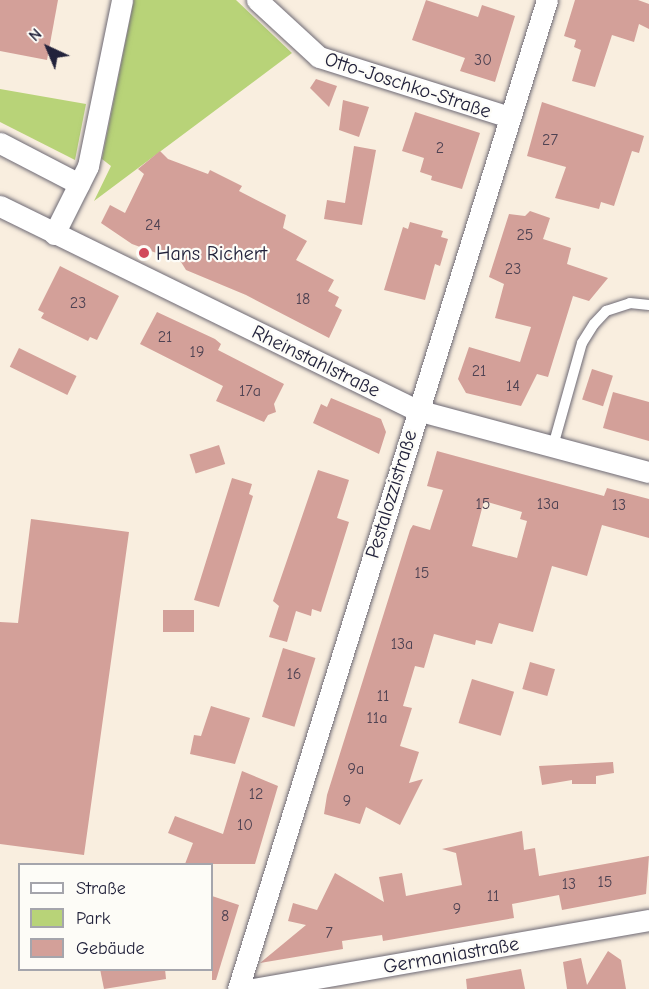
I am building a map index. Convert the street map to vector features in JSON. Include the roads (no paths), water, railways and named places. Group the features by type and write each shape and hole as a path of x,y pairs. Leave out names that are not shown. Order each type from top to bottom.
{"street":[{"path":"54,234 88,166 122,0"},
{"name":"Otto-Joschko-Straße","path":"257,0 319,57 509,117"},
{"name":"Pestalozzistraße","path":"238,989 417,410 547,0"},
{"path":"0,143 79,184"},
{"name":"Rheinstahlstraße","path":"0,206 417,410 649,472"},
{"name":"Germaniastraße","path":"253,989 649,920"}],"lane":[{"path":"553,446 582,343 594,324 606,311 630,303 649,305"}],"place":[{"name":"Hans Richert","path":"144,253"}]}
